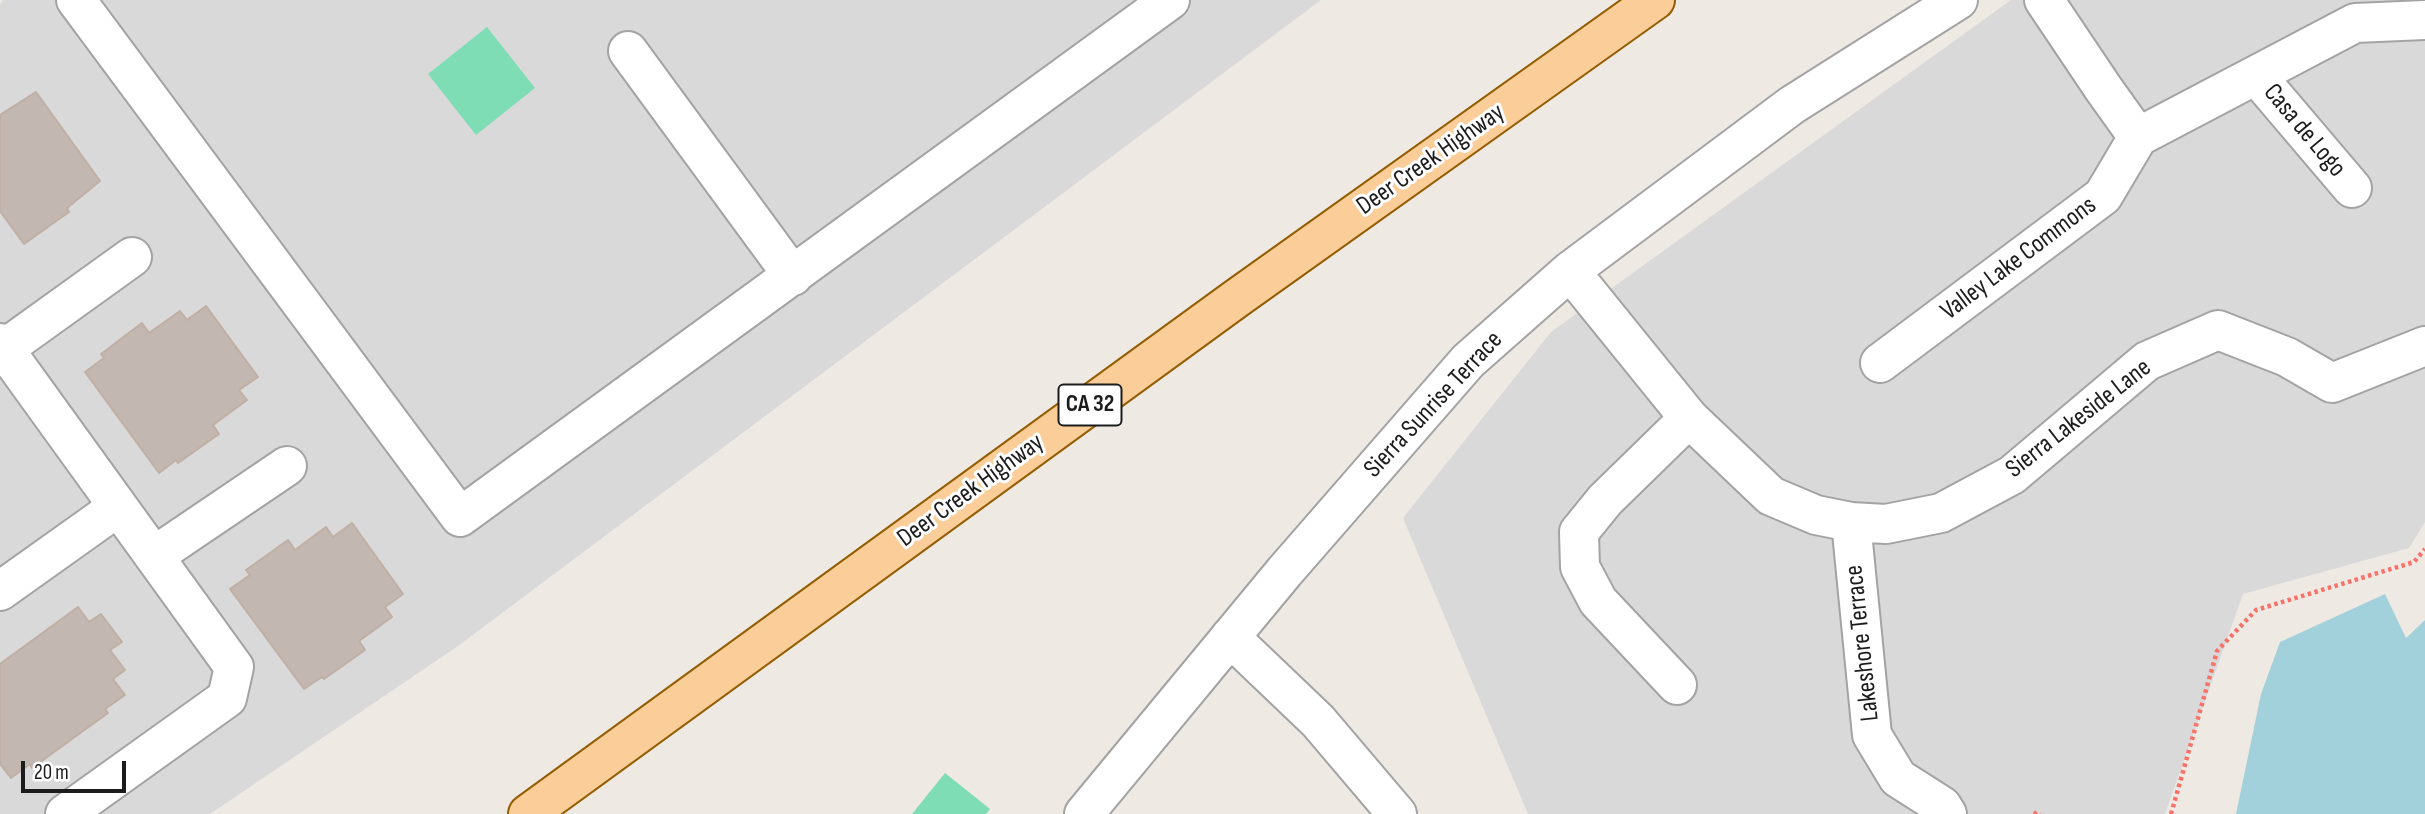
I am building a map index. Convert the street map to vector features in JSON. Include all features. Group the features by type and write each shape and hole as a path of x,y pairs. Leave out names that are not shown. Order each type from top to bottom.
{"main road":[{"name":"Deer Creek Highway","path":"528,814 1214,314 1655,0"}],"street":[{"path":"76,0 460,517 1170,0"},
{"name":"Sierra Sunrise Terrace","path":"1084,814 1284,571 1468,361 1570,271 1792,105 1958,0"},
{"path":"2044,0 2138,137 2355,23 2425,20"},
{"path":"628,51 793,276"},
{"name":"Casa de Logo","path":"2256,75 2352,188"},
{"name":"Valley Lake Commons","path":"1880,363 2103,196 2138,137"},
{"path":"65,814 227,698 234,667 2,346 132,257"},
{"name":"Sierra Lakeside Lane","path":"1570,271 1689,418 1771,496 1816,515 1851,523 1886,524 1941,513 2012,475 2147,361 2218,330 2287,357 2332,383 2425,346"},
{"path":"1677,685 1598,601 1580,567 1579,532 1605,500 1689,418"},
{"path":"154,556 287,466"},
{"path":"0,592 118,506"},
{"name":"Lakeshore Terrace","path":"1851,523 1872,735 1898,778 1942,806 1947,814"},
{"path":"1230,637 1318,721 1397,814"}],"path":[{"path":"2171,814 2217,651 2256,610 2414,562 2425,549"},
{"path":"2034,814 2040,814"}],"shaded area":[{"path":"3,0 1321,0 458,646 210,814 0,814 0,5"},
{"path":"2011,0 2425,0 2425,522 2409,548 2243,594 2165,814 1528,814 1403,518 1551,332"}],"green space":[{"path":"487,27 535,88 476,135 428,74"},
{"path":"945,773 990,809 986,814 912,814"}],"water":[{"path":"2385,594 2406,638 2425,620 2425,814 2236,814 2261,694 2280,642"}],"building":[{"path":"36,92 100,181 67,208 69,212 24,244 0,211 0,115"},
{"path":"206,306 258,377 239,390 247,400 213,425 219,434 159,473 85,372 104,358 101,354 142,323 149,333 180,311 187,320"},
{"path":"352,523 403,594 385,607 392,617 359,641 365,650 324,679 322,677 304,689 230,589 250,575 246,570 288,540 295,550 326,527 333,537"},
{"path":"78,607 89,622 101,614 122,642 110,650 125,670 113,679 125,695 105,709 108,713 32,768 30,764 11,778 0,764 0,664"}]}
